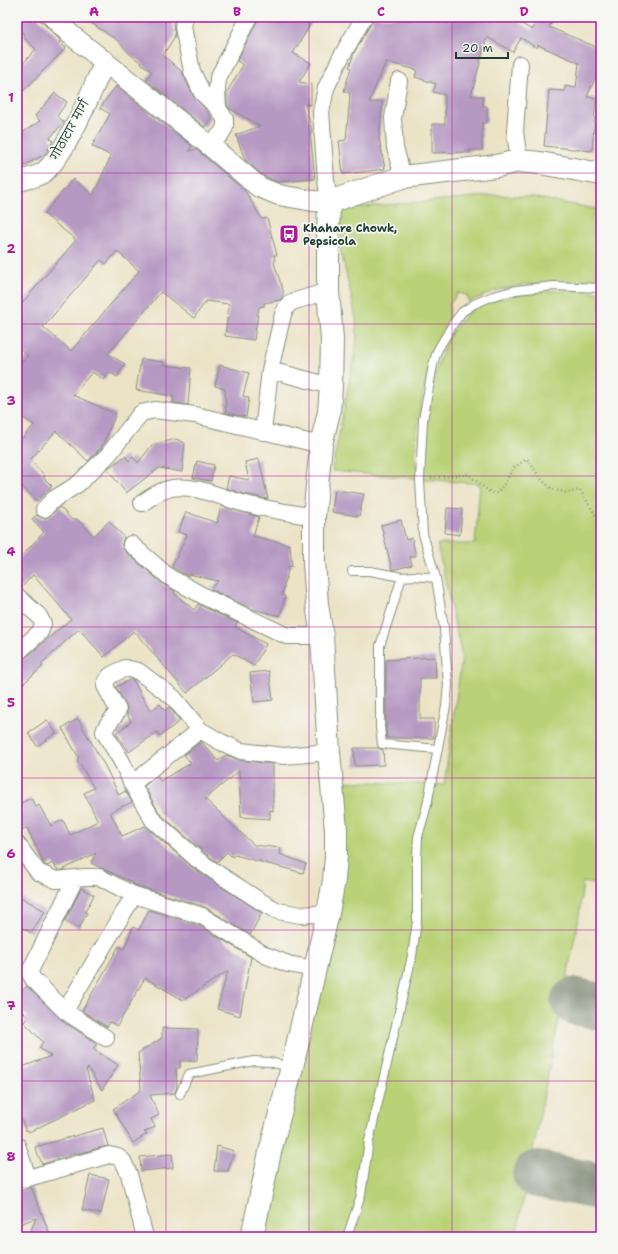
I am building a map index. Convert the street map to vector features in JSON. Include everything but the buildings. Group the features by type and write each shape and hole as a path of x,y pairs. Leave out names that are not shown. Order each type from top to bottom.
{"main road":[{"path":"252,1237 270,1152 292,1067 328,913 334,880 336,856 336,830 329,752 322,636 317,604 314,563 314,517 321,445 329,412 331,386 332,339 328,291 329,202 403,177 496,166 520,161 601,174"}],"street":[{"path":"53,17 70,34 259,187 279,195 312,201 329,202 321,112 326,88 340,59 364,17"},
{"path":"185,17 183,27 192,71 202,93 218,108 225,119 225,127 221,134 209,145"},
{"path":"218,108 218,78 249,17"},
{"name":"गोठाटार मार्ग","path":"17,182 40,174 50,167 60,153 82,111 105,61"},
{"path":"520,64 515,131 520,161"},
{"path":"399,81 393,118 395,148 403,177"},
{"path":"263,432 270,370 282,314 287,306 292,302 328,291"},
{"path":"270,370 331,386"},
{"path":"44,509 54,499 78,484 108,455 141,413 155,410 195,416 321,445"},
{"path":"142,503 155,494 172,488 186,487 250,505 314,517"},
{"path":"131,544 169,577 209,599 287,636 322,636"},
{"path":"17,596 40,616 43,624 40,632 17,653"},
{"path":"328,913 301,915 278,911 260,901 198,860 153,820 104,732 118,710 105,686 106,681 110,676 126,668 138,671 174,698 200,730 241,751 284,756 329,752"},
{"path":"132,784 200,730"},
{"path":"17,844 38,872 56,880 99,877 134,894 202,916 265,955 288,964 314,969"},
{"path":"75,879 31,969 30,974 33,979 65,1011 106,1038"},
{"path":"65,1011 134,894"},
{"path":"17,1144 23,1179 109,1156 118,1157 123,1161 129,1174 145,1237"}],"lane":[{"path":"347,1237 361,1195 369,1141 412,956 417,921 418,837 446,706 448,685 444,635 436,578 423,534 420,480 423,420 433,365 437,351 453,324 462,312 474,304 494,296 516,290 554,286 601,288"},
{"path":"352,571 370,571 402,576 436,578"},
{"path":"402,576 380,646 380,727 382,744 438,749"},
{"path":"180,1094 189,1074 254,1061 269,1062 292,1067"}],"path":[{"path":"420,480 468,474 491,493 497,493 505,483 513,468 527,459 541,480 552,489 567,494 580,490 601,524"}],"shaded area":[{"path":"601,104 601,161 595,160 596,133"}],"green space":[{"path":"498,195 533,197 601,210 601,283 557,282 521,285 498,290 469,302 467,295 458,293 450,304 449,319 439,337 430,360 420,408 415,452 416,467 424,467 429,408 437,367 444,348 453,331 464,317 473,310 498,299 528,293 568,290 601,292 601,885 583,882 579,916 516,1237 263,1237 290,1116 342,781 444,785 462,657 437,544 475,544 480,484 332,471 357,341 356,318 341,251 341,209"}],"taxiway":[{"path":"574,1001 601,1007"},
{"path":"536,1174 601,1187"}],"place":[{"name":"Khahare Chowk, Pepsicola","path":"289,234"}]}
